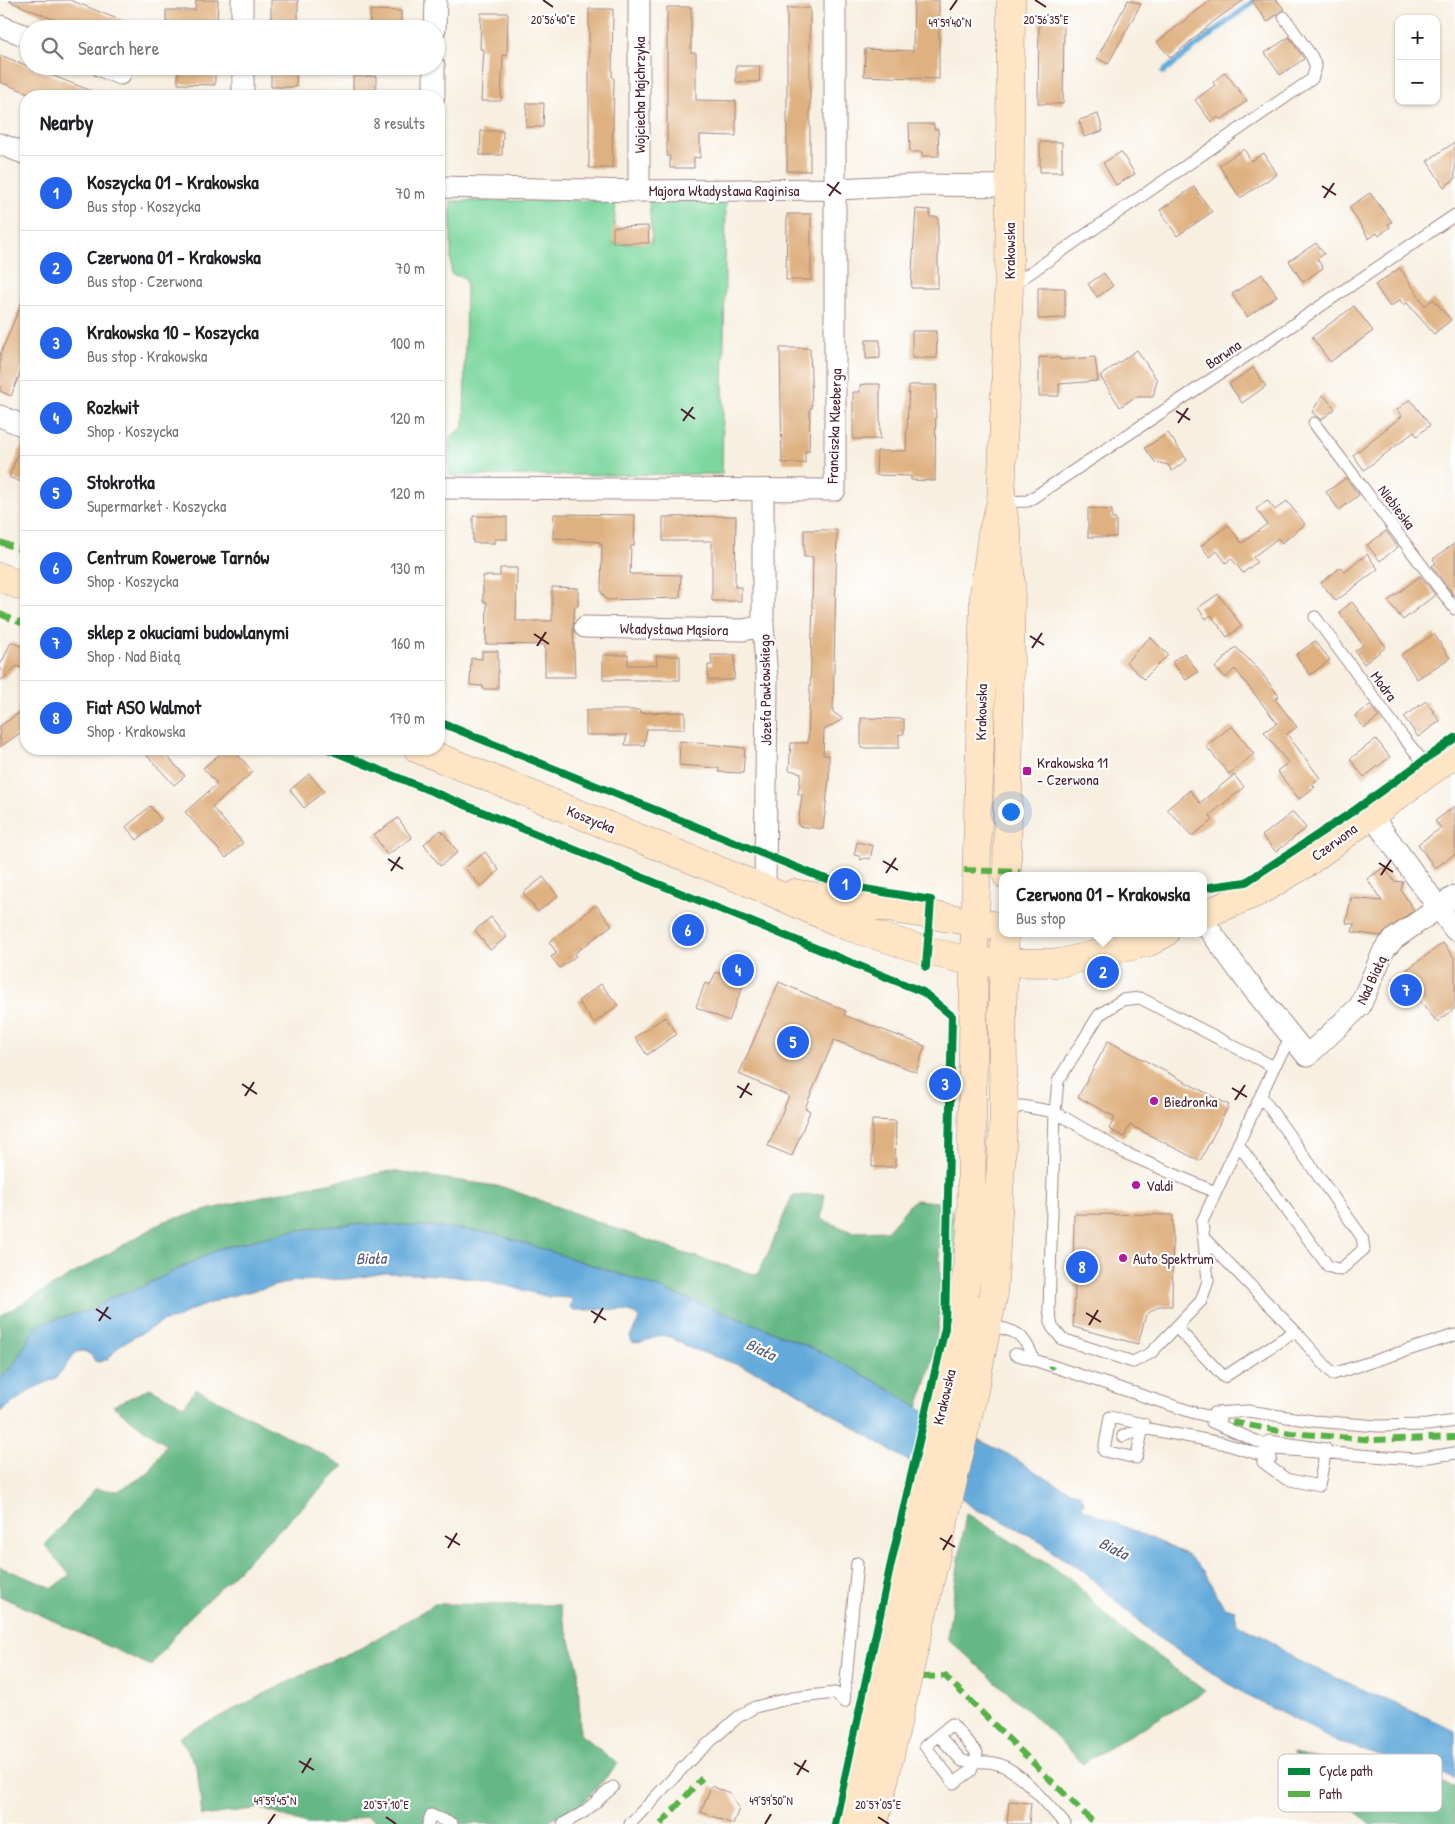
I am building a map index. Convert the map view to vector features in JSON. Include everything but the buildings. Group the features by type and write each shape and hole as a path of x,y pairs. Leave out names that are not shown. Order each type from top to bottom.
{"street":[{"path":"242,0 242,20"},
{"path":"435,20 436,0"},
{"name":"Wojciecha Majchrzyka","path":"639,0 639,190"},
{"name":"Franciszka Kleeberga","path":"445,488 835,490 835,0"},
{"name":"Krakowska","path":"1007,872 1011,584 1007,534 1001,502 1009,287 1011,0"},
{"path":"0,26 20,34"},
{"path":"243,75 243,90"},
{"path":"434,75 434,90"},
{"path":"0,144 20,152"},
{"name":"Majora Władysława Raginisa","path":"445,187 639,190 836,189 922,184 1010,186"},
{"path":"0,416 20,424"},
{"name":"Józefa Pawłowskiego","path":"763,491 763,626 767,679 765,889"},
{"name":"Krakowska","path":"851,1824 855,1787 949,1374 961,1329 967,1287 971,1229 974,962 984,593 992,534 1001,502"},
{"path":"0,577 20,585"},
{"name":"Władysława Mąsiora","path":"585,627 743,630 763,626"},
{"name":"Czerwona","path":"1207,913 1258,892 1304,864 1455,752"},
{"name":"Koszycka","path":"437,755 765,889 849,928 927,951 974,962"},
{"path":"1371,815 1447,902 1455,930"},
{"name":"Koszycka","path":"765,889 857,902 975,924"},
{"name":"Nad Białą","path":"1291,1037 1307,1056 1360,1006 1384,950 1394,939 1447,902"},
{"path":"975,924 999,926"},
{"path":"1207,926 1291,1037"},
{"name":"Krakowska","path":"874,1824 974,1390 993,1297 1004,1112 1003,963 1005,937"},
{"path":"974,962 1060,963 1149,942 1158,937"}],"lane":[{"path":"1009,287 1312,79 1316,67 1312,57 1284,17"},
{"name":"Barwna","path":"1001,502 1028,501 1455,215"},
{"name":"Niebieska","path":"1314,423 1455,609"},
{"name":"Modra","path":"1315,617 1403,737 1431,771"},
{"path":"1274,1067 1140,998 1122,1000 1099,1015 1058,1081 1054,1112 1049,1310 1052,1327 1062,1339 1133,1362 1151,1353 1201,1301 1208,1281 1202,1222 1274,1067 1291,1037"},
{"path":"1238,1144 1328,1266 1340,1270 1364,1249 1362,1237 1261,1096"},
{"path":"1004,1112 1022,1106 1054,1112 1125,1153 1215,1192"},
{"path":"1203,1237 1295,1331 1333,1374 1455,1335"},
{"path":"988,1326 1006,1328 1024,1338 1034,1360"},
{"path":"1176,1327 1224,1377 1295,1331"},
{"path":"1015,1354 1213,1418 1232,1422"},
{"path":"1269,1450 1212,1422 1214,1413 1248,1412 1313,1421 1379,1426 1427,1425 1455,1421"},
{"path":"1123,1436 1143,1428 1269,1450"},
{"path":"1269,1441 1326,1449 1325,1454 1319,1486 1286,1479 1263,1462 1269,1450 1269,1441"},
{"path":"1325,1454 1415,1459 1455,1453"},
{"path":"630,1824 694,1756 738,1717 755,1707 792,1698 835,1693 844,1702 857,1563"},
{"path":"952,1724 977,1754 974,1762 971,1771 954,1783 925,1746 952,1724"},
{"path":"939,1736 962,1761 995,1763 1010,1770 1026,1783 1065,1824"},
{"path":"563,1824 584,1812 613,1787"},
{"path":"428,1824 431,1815 452,1824"}],"green space":[{"path":"610,200 616,202 613,244 652,242 649,201 726,201 722,474 450,476 450,437 464,427 466,284 465,278 451,274 451,201"},
{"path":"391,1171 503,1187 683,1253 757,1275 792,1196 825,1194 821,1219 852,1232 887,1231 914,1200 938,1202 941,1298 935,1352 918,1408 875,1381 818,1351 767,1329 635,1279 493,1233 429,1226 349,1224 292,1231 221,1248 141,1287 112,1297 94,1309 42,1323 35,1329 12,1367 0,1377 0,1316 165,1221 271,1194"},
{"path":"951,1208 958,1237 949,1321"},
{"path":"150,1388 184,1406 196,1389 344,1466 186,1621 151,1666 0,1596 0,1567 53,1588 70,1575 45,1545 95,1489 118,1491 149,1473 166,1445 113,1406"},
{"path":"966,1513 1071,1579 1119,1628 1205,1691 1083,1763 947,1638"},
{"path":"435,1604 559,1605 578,1667 580,1734 618,1764 575,1812 536,1824 452,1824 431,1815 428,1824 380,1824 367,1815 340,1824 306,1824 260,1808 202,1816 197,1766 179,1737 326,1663 359,1649"},
{"path":"1442,1783 1455,1786 1455,1824 1370,1824 1357,1812 1442,1812"}],"water":[{"name":"Biała","path":"349,1224 429,1226 493,1233 635,1279 767,1329 818,1351 875,1381 937,1419 1009,1455 1055,1484 1080,1494 1084,1501 1082,1508 1188,1555 1203,1571 1224,1607 1235,1610 1237,1624 1262,1635 1296,1660 1455,1730 1455,1778 1442,1774 1442,1754 1377,1754 1341,1743 1246,1695 1154,1635 1082,1570 1054,1553 1042,1542 990,1514 978,1511 908,1461 789,1387 753,1370 690,1348 669,1337 657,1336 637,1343 632,1342 630,1337 640,1318 627,1311 574,1310 570,1308 572,1300 570,1298 549,1297 485,1280 439,1275 385,1273 348,1279 295,1281 226,1297 189,1311 176,1319 164,1321 120,1345 108,1359 100,1362 95,1361 87,1352 76,1352 56,1378 32,1389 0,1412 0,1377 12,1367 35,1329 42,1323 94,1309 112,1297 141,1287 221,1248 292,1231"}],"waterway":[{"path":"1163,72 1255,0"}],"marked path":[{"path":"0,542 20,550"},
{"path":"0,614 20,622"},
{"path":"964,870 1020,872"},
{"path":"1232,1422 1290,1433 1374,1440 1455,1437"},
{"path":"923,1677 945,1676 1095,1824"},
{"path":"661,1824 702,1778"}],"cycle path":[{"path":"445,724 820,877 865,889 931,900 926,967"},
{"path":"1207,887 1246,882 1352,812 1455,738"},
{"path":"343,755 923,992 952,1016 945,1328 890,1568 835,1824"}],"place":[{"name":"Krakowska 11 - Czerwona","path":"1027,771"},
{"name":"Koszycka 01 - Krakowska","path":"845,884"},
{"name":"Centrum Rowerowe Tarnów","path":"688,930"},
{"name":"Rozkwit","path":"738,970"},
{"name":"Czerwona 01 - Krakowska","path":"1103,972"},
{"name":"sklep z okuciami budowlanymi","path":"1406,990"},
{"name":"Stokrotka","path":"793,1042"},
{"name":"Krakowska 10 - Koszycka","path":"945,1084"},
{"name":"Biedronka","path":"1154,1101"},
{"name":"Valdi","path":"1136,1185"},
{"name":"Auto Spektrum","path":"1123,1258"},
{"name":"Fiat ASO Walmot","path":"1082,1267"}]}
